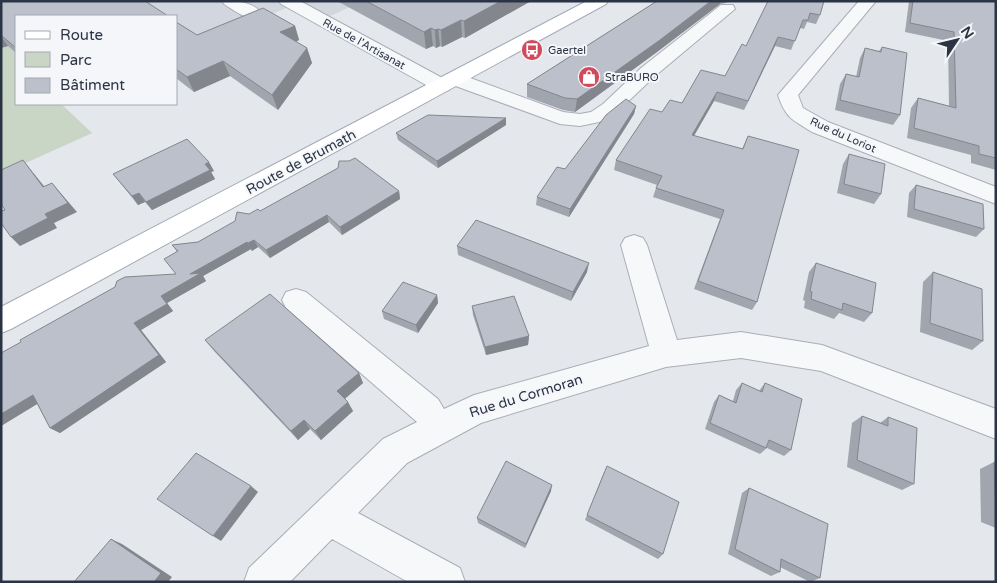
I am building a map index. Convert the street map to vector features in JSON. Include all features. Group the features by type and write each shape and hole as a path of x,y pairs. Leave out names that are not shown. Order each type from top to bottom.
{"main road":[{"name":"Route de Brumath","path":"1,321 600,1"}],"street":[{"path":"230,1 254,14"},
{"name":"Rue de l'Artisanat","path":"287,1 448,83 560,118 580,120 597,118 648,72 727,9"},
{"name":"Rue du Loriot","path":"868,1 788,95 794,111 829,131 996,196"},
{"path":"634,245 666,354"},
{"path":"296,300 427,410 438,428"},
{"name":"Rue du Cormoran","path":"263,582 395,451 474,410 666,354 741,345 822,358 996,424"},
{"path":"328,516 446,582"}],"shaded area":[{"path":"1,1 363,1 330,16 300,2 178,54 178,15 15,15 15,105 62,105 92,133 1,174"}],"green space":[{"path":"7,45 15,52 15,105 62,105 92,133 1,174 1,47"}],"building":[{"path":"1,1 145,1 166,15 15,15 15,47 1,35"},
{"path":"366,1 501,1 464,21 461,20 441,30 431,28 424,32"},
{"path":"657,1 711,1 577,99 565,98 527,84"},
{"path":"768,1 824,1 820,15 810,13 808,20 803,20 795,41 778,37 748,101 717,92 692,135 743,149 748,136 799,150 757,302 698,281 724,210 656,188 662,176 616,160 650,109 662,112 670,100 682,103 701,70 725,76 742,44 746,46"},
{"path":"913,1 996,1 996,158 979,154 979,146 914,128 918,98 956,108 954,32 910,23"},
{"path":"263,8 295,26 280,32 307,48 272,95 223,61 187,77 178,70 178,23 197,35"},
{"path":"882,47 907,53 900,115 840,100 846,74 859,77 865,48 881,52"},
{"path":"626,99 636,106 570,209 537,197 557,167 565,169 606,115"},
{"path":"428,115 506,118 437,161 396,133"},
{"path":"187,139 209,162 205,164 210,170 146,202 139,193 132,196 113,174"},
{"path":"849,154 885,164 881,194 844,184"},
{"path":"355,158 399,191 340,227 327,215 266,250 254,240 247,242 190,274 201,273 161,296 167,304 134,323 159,355 50,428 33,395 1,414 1,353 21,342 20,340 115,287 117,281 125,277 176,274 164,259 178,251 172,245 198,242 235,221 237,212 249,214 258,209 260,211 338,168 339,161 349,161"},
{"path":"23,160 43,187 52,183 68,203 45,214 48,218 11,237 1,223 1,211 5,210 1,204 1,170"},
{"path":"916,185 983,204 984,229 914,209"},
{"path":"476,220 589,263 573,292 457,246"},
{"path":"816,263 876,283 872,313 843,303 842,310 811,299 812,292 810,291"},
{"path":"933,272 982,289 983,341 930,323"},
{"path":"403,282 437,295 416,325 382,311"},
{"path":"270,294 359,373 337,391 348,402 315,431 304,420 291,431 205,340"},
{"path":"514,296 529,336 485,347 472,306"},
{"path":"742,383 762,392 765,383 802,399 791,450 769,440 766,448 710,423 719,395 736,403"},
{"path":"862,416 888,426 888,417 917,428 914,484 857,460"},
{"path":"196,453 251,486 213,536 157,499"},
{"path":"506,461 552,485 526,544 477,518"},
{"path":"994,462 996,463 996,517"},
{"path":"607,466 679,502 663,554 587,515"},
{"path":"749,488 828,524 820,578 781,559 780,572 735,549"},
{"path":"111,539 161,573 154,582 74,582"}],"place":[{"name":"Gaertel","path":"532,50"},
{"name":"StraBURO","path":"589,77"}]}
